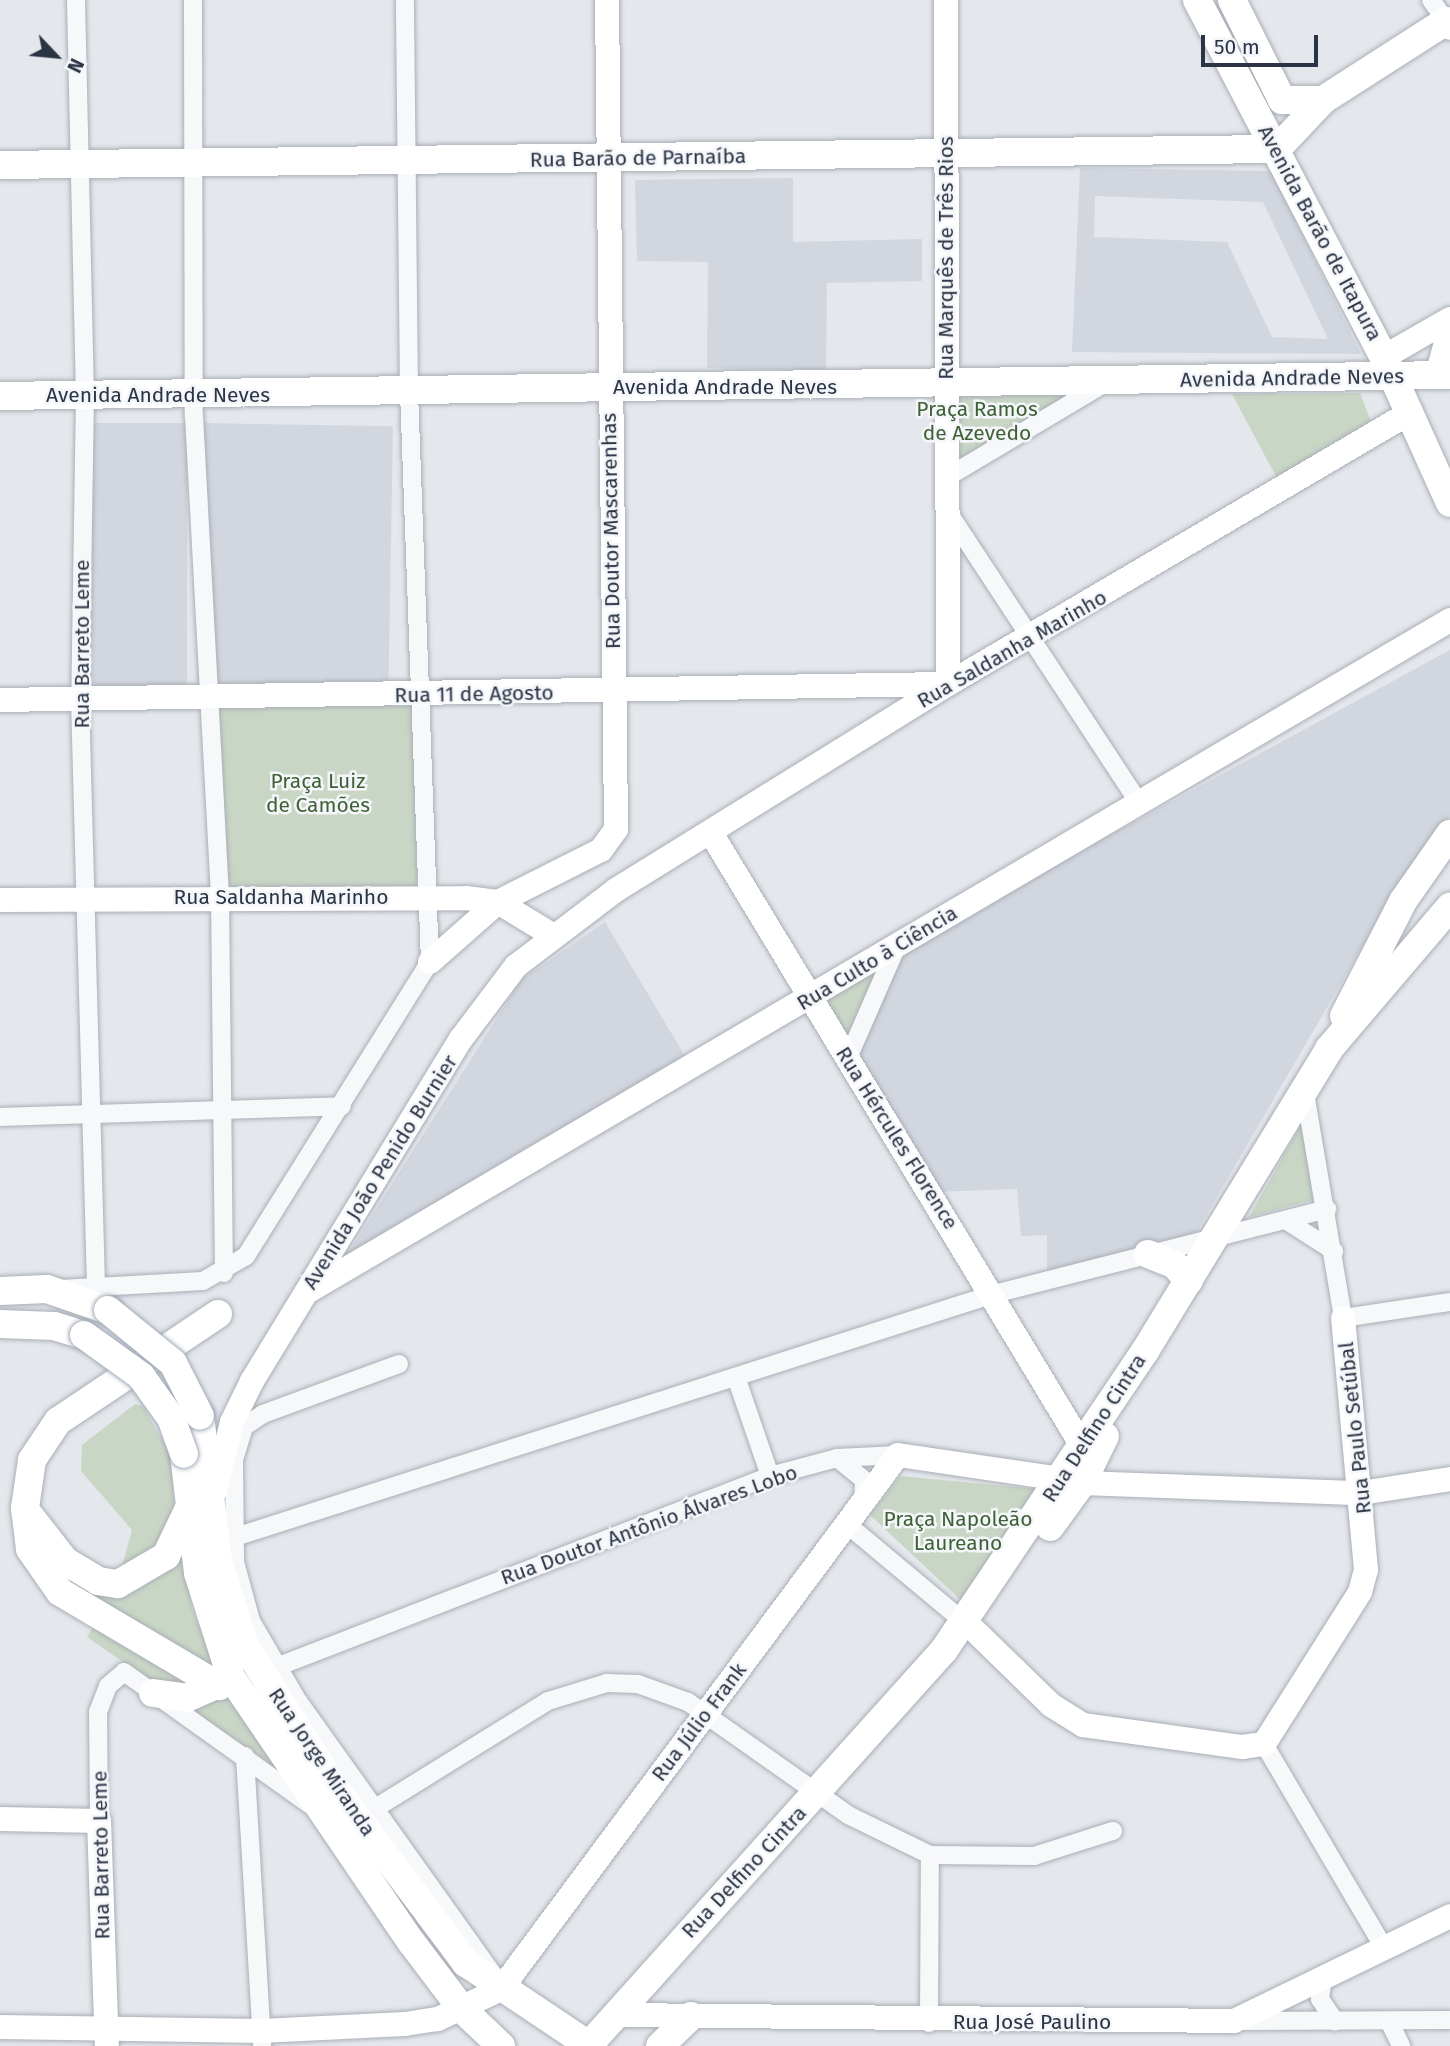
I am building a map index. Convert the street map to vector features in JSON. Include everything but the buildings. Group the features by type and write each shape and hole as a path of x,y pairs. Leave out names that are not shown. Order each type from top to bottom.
{"main road":[{"name":"Avenida Barão de Itapura","path":"1196,0 1277,149 1411,412 1445,472 1450,503"},
{"name":"Avenida Barão de Itapura","path":"1231,0 1282,100 1323,100"},
{"path":"1277,149 1323,100 1444,16"},
{"name":"Rua Barão de Parnaíba","path":"0,165 1277,149"},
{"name":"Avenida Andrade Neves","path":"0,396 608,387 946,386 1108,381 1389,366 1444,375"},
{"path":"1397,954 1450,834"},
{"path":"1397,954 1450,907"},
{"path":"1397,954 1450,927"},
{"name":"Rua Delfino Cintra","path":"589,2046 614,2015 969,1626 1071,1481 1081,1444 1189,1281 1304,1086 1397,954"},
{"path":"1148,1254 1175,1265 1189,1281"},
{"path":"0,1291 47,1289 102,1298 173,1363 200,1416 201,1505 166,1556 118,1584 97,1581 65,1560 25,1508"},
{"path":"218,1314 58,1421 32,1460 25,1508 30,1549 60,1592 225,1681"},
{"name":"Rua Jorge Miranda","path":"0,1324 54,1326 84,1335 141,1376 171,1418 201,1505 243,1644 332,1784 438,1928 466,1963 500,1988"},
{"path":"1071,1481 1145,1351"},
{"name":"Rua Jorge Miranda","path":"201,1505 205,1606 225,1681 462,2009 500,2046"},
{"path":"153,1693 187,1698 225,1681 243,1644"},
{"path":"500,1988 589,2046"},
{"path":"660,2046 691,2017"}],"street":[{"name":"Rua Barreto Leme","path":"76,0 85,395 80,699 89,1115 102,1298"},
{"path":"193,0 190,161 194,395 205,693 220,895 224,1273"},
{"path":"102,1298 203,1281 224,1273 261,1240 430,962 425,898 409,392 405,0"},
{"name":"Rua Doutor Mascarenhas","path":"430,962 498,902 601,850 616,829 608,387 607,0"},
{"name":"Rua Marquês de Três Rios","path":"946,0 944,506 948,684"},
{"path":"1389,366 1450,319"},
{"path":"1444,375 1450,328"},
{"path":"944,479 1108,381"},
{"name":"Rua Saldanha Marinho","path":"616,890 948,684 1034,636 1411,412"},
{"path":"944,506 1034,636 1139,803"},
{"name":"Rua Culto à Ciência","path":"304,1294 811,999 1450,620"},
{"name":"Rua 11 de Agosto","path":"0,700 205,693 615,692 948,684"},
{"name":"Rua Hércules Florence","path":"711,833 994,1294 1081,1444"},
{"name":"Avenida João Penido Burnier","path":"201,1505 232,1422 304,1294 491,995 552,935 616,890"},
{"name":"Rua Saldanha Marinho","path":"0,900 220,895 425,898 498,902 552,935"},
{"path":"848,1058 897,946"},
{"name":"Rua Paulo Setúbal","path":"1264,1744 1360,1592 1368,1550 1334,1251 1304,1086"},
{"path":"0,1117 342,1106"},
{"path":"232,1538 994,1294 1214,1235 1287,1221 1327,1209"},
{"path":"1287,1221 1334,1251"},
{"path":"1343,1318 1450,1302"},
{"name":"Rua Jorge Miranda","path":"399,1364 252,1419 234,1460 232,1538 239,1590 279,1665 374,1809 490,1965 500,1988"},
{"path":"736,1377 770,1476"},
{"name":"Rua Doutor Antônio Álvares Lobo","path":"279,1665 770,1476 837,1458 898,1455 1071,1481 1361,1493 1450,1479"},
{"name":"Rua Júlio Frank","path":"500,1988 898,1455"},
{"path":"837,1458 864,1480 863,1503"},
{"path":"848,1525 969,1626 1051,1704 1083,1725 1242,1747 1264,1744 1384,1948"},
{"name":"Rua Barreto Leme","path":"107,2038 98,1712 108,1686 124,1672"},
{"name":"Rua Jorge Miranda","path":"124,1672 245,1756 317,1811"},
{"path":"374,1809 548,1701 579,1689 638,1684 670,1692 875,1831 930,1855 1034,1856 1113,1831"},
{"path":"245,1756 262,2039"},
{"path":"0,1819 99,1821"},
{"path":"929,2023 930,1855"},
{"path":"1234,2021 1450,1916"},
{"path":"1323,1977 1320,1999 1335,2021"},
{"path":"0,2027 107,2038 262,2039 422,2022 462,2009 500,1988"},
{"name":"Rua José Paulino","path":"614,2015 929,2023 1450,2020"},
{"path":"1389,2021 1401,2046"}],"shaded area":[{"path":"1080,168 1271,171 1361,354 1072,352","holes":["1095,196 1263,202 1328,339 1272,337 1227,242 1094,237"]},
{"path":"793,178 793,242 922,239 922,281 827,283 826,370 707,368 708,262 637,261 635,180"},
{"path":"89,423 187,423 187,690 89,690"},
{"path":"202,423 393,426 388,689 197,686"},
{"path":"1450,650 1450,816 1398,885 1196,1233 1047,1271 1047,1235 1021,1236 1017,1189 933,1192 853,1059 901,949"},
{"path":"605,922 685,1056 347,1255 521,980"}],"green space":[{"path":"1360,393 1373,427 1280,484 1232,394"},
{"name":"Praça Ramos de Azevedo","path":"952,395 1069,395 950,467"},
{"name":"Praça Luiz de Camões","path":"213,690 420,694 417,892 210,888"},
{"path":"880,963 861,1008 853,1046 824,998"},
{"path":"1302,1123 1313,1200 1249,1217"},
{"path":"135,1404 143,1406 171,1456 175,1516 157,1550 121,1570 132,1530 81,1471 82,1445"},
{"name":"Praça Napoleão Laureano","path":"900,1476 1048,1490 965,1604 870,1515"},
{"path":"184,1552 192,1609 219,1674 82,1599 59,1570 110,1592 140,1589"},
{"path":"94,1625 228,1690 284,1773 87,1637"}]}
